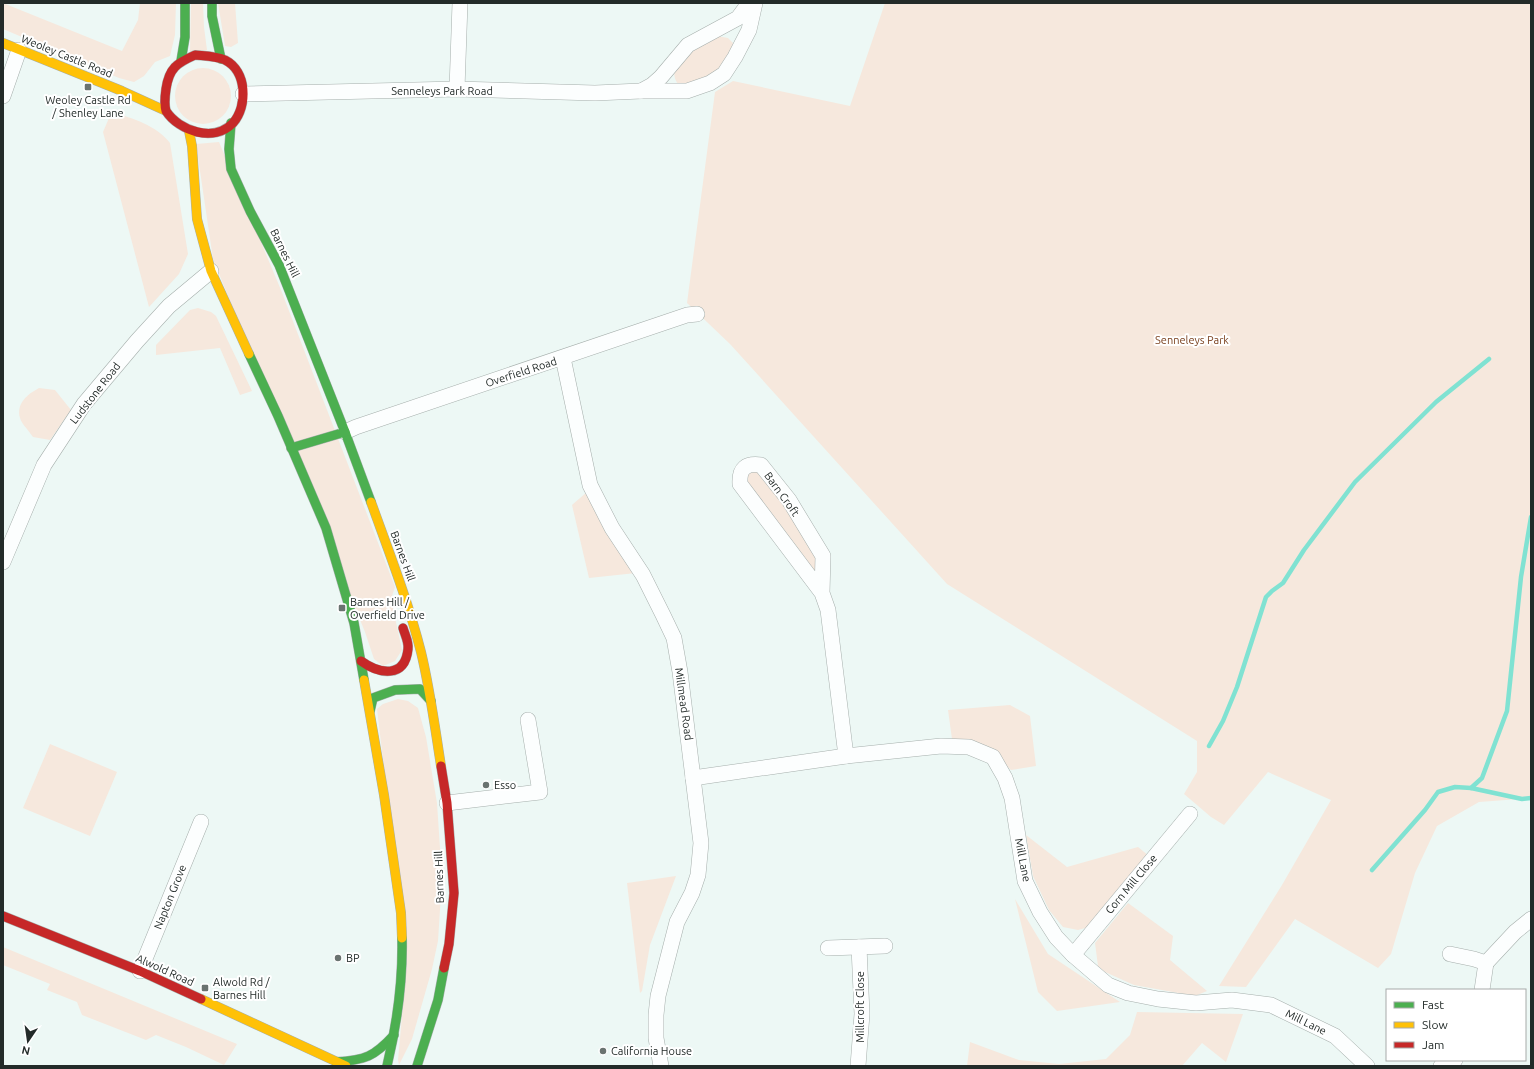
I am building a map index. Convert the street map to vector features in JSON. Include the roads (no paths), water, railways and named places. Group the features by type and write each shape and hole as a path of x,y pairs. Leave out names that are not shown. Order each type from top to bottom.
{"main road":[{"path":"181,61 185,37 185,3"},
{"path":"212,3 212,16 221,59"},
{"name":"Weoley Castle Road","path":"3,43 122,91 166,111"},
{"path":"156,85 161,83 174,67 181,61 195,55 210,56 221,59 229,63 235,69 241,80 243,94 241,108 237,117 226,128 207,133 189,131 180,126 166,111 165,95 168,75"},
{"name":"Weoley Castle Road","path":"122,91 140,89"},
{"name":"Barnes Hill","path":"231,124 228,149 231,169 250,211 279,266 345,432 404,592 421,653 431,701 447,804 454,893 449,944 438,1000 417,1066"},
{"path":"189,131 192,146 196,219 211,271 278,416 326,528 354,623 384,795 401,913 402,957 395,1034 387,1066"},
{"path":"291,448 345,432"},
{"path":"397,605 404,592"},
{"path":"361,661 366,666 383,672 396,671 404,663 409,648 401,620"},
{"path":"370,711 373,698 385,691 406,688 420,689 431,701"},
{"name":"Alwold Road","path":"3,916 140,971 346,1066"},
{"name":"Alwold Road","path":"336,1062 358,1061 378,1053 395,1034"}],"street":[{"path":"457,89 460,3"},
{"path":"641,91 652,85 661,77 688,45 738,18 749,3"},
{"name":"Senneleys Park Road","path":"243,94 457,89 595,93 687,91 710,83 724,74 749,30 755,3"},
{"path":"3,96 19,50"},
{"name":"Ludstone Road","path":"3,562 44,465 84,404 137,341 169,306 211,271"},
{"name":"Overfield Road","path":"345,432 687,315 697,314"},
{"name":"Millmead Road","path":"562,358 590,486 612,528 643,575 674,638 688,730 701,843 698,875 692,893 677,922 658,996 656,1038 661,1066"},
{"name":"Barn Croft","path":"822,593 823,556 788,500 761,465 751,464 743,469 739,474 740,484 822,593 828,610 846,756"},
{"path":"447,804 540,792 528,720"},
{"name":"Mill Lane","path":"693,778 846,756 941,746 969,747 992,757 1005,778 1012,798 1025,881 1040,912 1056,936 1073,955 1108,985 1128,993 1181,1002 1196,1003 1232,1000 1271,1005 1335,1036 1367,1066"},
{"name":"Corn Mill Close","path":"1073,955 1190,814"},
{"name":"Napton Grove","path":"140,971 201,822"},
{"path":"1482,989 1486,964 1515,932 1531,919"},
{"path":"828,948 885,946"},
{"name":"Millcroft Close","path":"858,1066 862,1014 859,947"},
{"path":"1450,954 1486,964"},
{"path":"1441,1066 1453,1061"}],"waterway":[{"path":"1209,746 1223,721 1237,687 1266,597 1283,583 1304,550 1355,482 1436,402 1489,359"},
{"path":"1372,870 1425,810 1438,792 1455,787 1471,788 1482,778 1507,711 1521,577 1531,517"},
{"path":"1471,788 1522,799 1531,798"}],"place":[{"name":"Weoley Castle Rd / Shenley Lane","path":"88,87"},
{"name":"Barnes Hill / Overfield Drive","path":"342,608"},
{"name":"Esso","path":"486,785"},
{"name":"BP","path":"338,958"},
{"name":"Alwold Rd / Barnes Hill","path":"205,988"},
{"name":"California House","path":"603,1051"}],"park label":[{"name":"Senneleys Park","path":"1192,340"}]}
